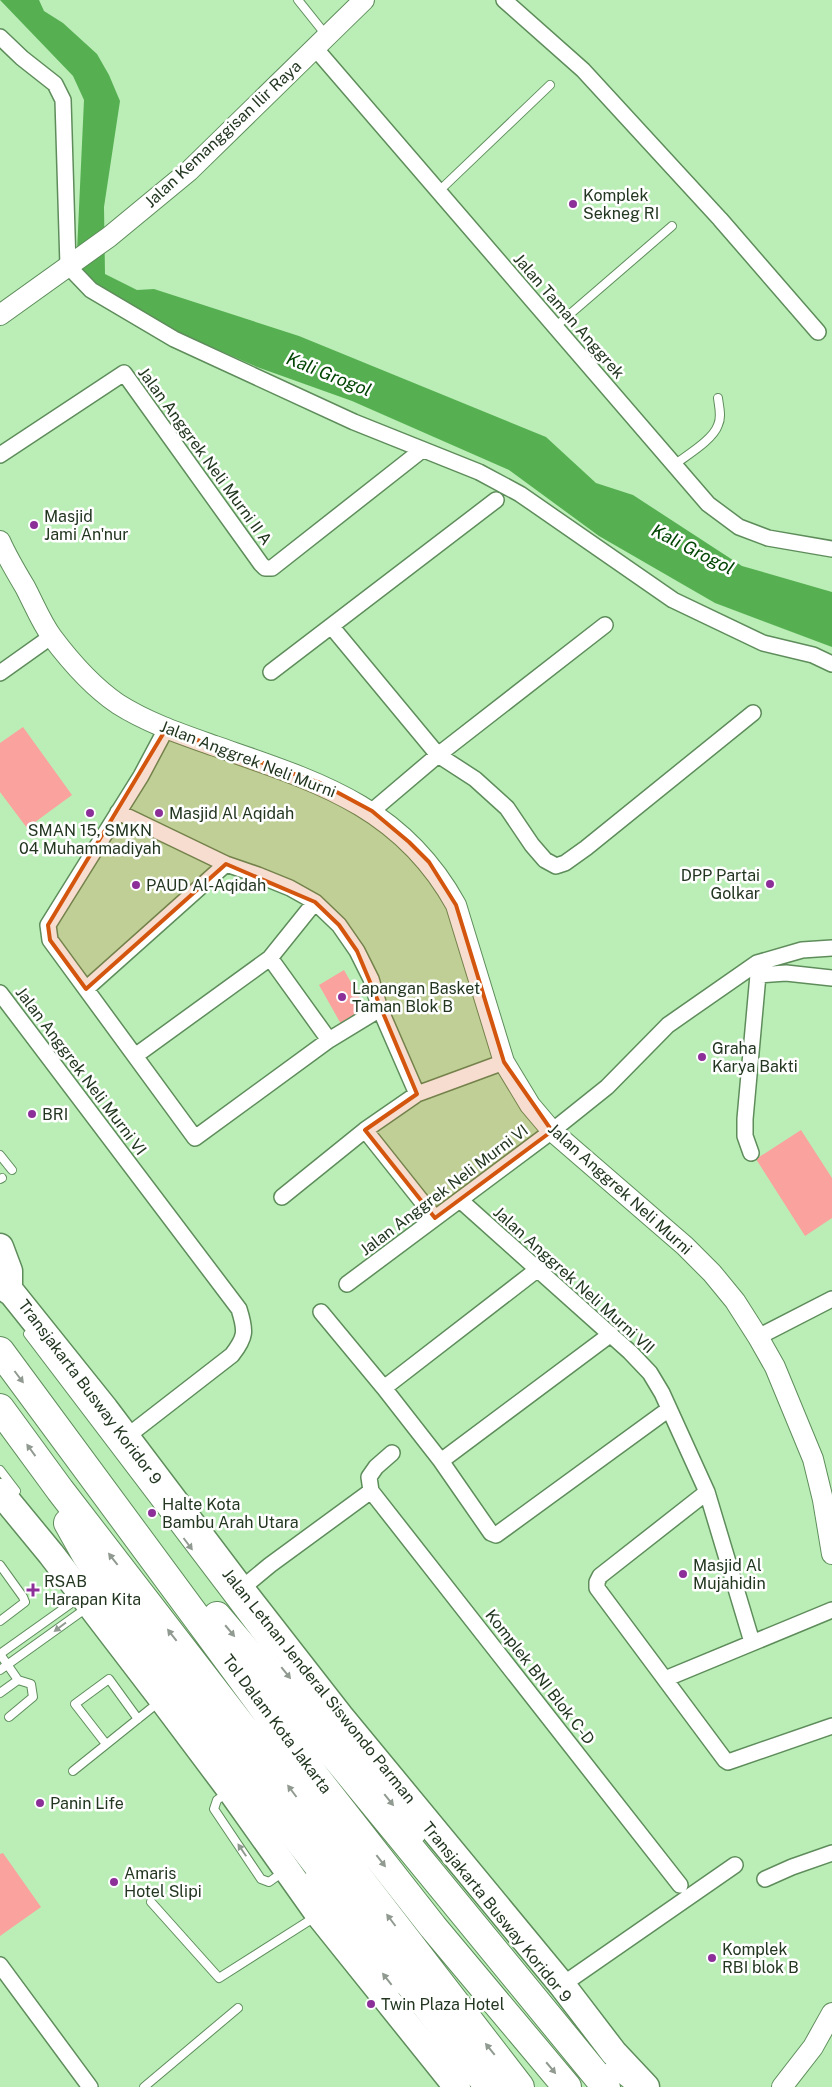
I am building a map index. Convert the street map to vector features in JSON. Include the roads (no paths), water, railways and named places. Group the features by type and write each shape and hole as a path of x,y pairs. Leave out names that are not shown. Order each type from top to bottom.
{"highway":[{"path":"0,1247 10,1271 5,1285"},
{"name":"Jalan Letnan Jenderal Siswondo Parman","path":"5,1285 105,1409 125,1438 340,1716 571,1978 614,2053 646,2087"},
{"name":"Tol Dalam Kota Jakarta","path":"0,1350 296,1752 433,1927 567,2087"},
{"name":"Tol Dalam Kota Jakarta","path":"0,1408 60,1490 520,2087"},
{"path":"60,1490 68,1524 86,1555 124,1610 488,2087"},
{"path":"104,1490 139,1523 166,1553 267,1676 327,1745 606,2087"},
{"path":"9,1493 86,1600 162,1700 228,1779 293,1868 319,1915 450,2082"}],"street":[{"name":"Jalan Kemanggisan Ilir Raya","path":"0,316 109,237 189,171 364,0"},
{"path":"504,0 584,70 720,219 818,332"},
{"path":"0,37 22,58 55,84 63,100 72,263 91,290 174,339 354,422 480,472 520,494 673,600 762,643 813,655 832,664"},
{"name":"Jalan Taman Anggrek","path":"321,42 439,191 708,504 739,527 768,538 832,549"},
{"name":"Jalan Anggrek Neli Murni II A","path":"0,455 124,373 261,564 265,568 272,568 422,450"},
{"path":"270,672 496,500"},
{"name":"Jalan Anggrek Neli Murni","path":"1,548 52,636 73,662 104,694 136,715 166,729 320,783 372,811 410,842 429,862 445,883 456,905 504,1062 530,1104 552,1131 685,1246 712,1273 734,1301 758,1337 775,1368 813,1458 823,1500 832,1554"},
{"path":"372,811 438,755 605,625"},
{"path":"330,626 438,755 475,779 507,808 532,845 545,860 556,866 565,863 586,848 753,713"},
{"path":"0,673 52,636"},
{"path":"166,729 141,776 48,925 50,940 195,1138 329,1040 380,1009"},
{"path":"118,812 226,864 258,874 315,902 339,925 357,951 371,979 380,1009 417,1094"},
{"path":"86,989 226,864"},
{"path":"135,1056 270,958 315,902"},
{"name":"Jalan Anggrek Neli Murni VI","path":"347,1284 552,1131 612,1083 668,1025 758,969 802,950 832,948"},
{"path":"270,958 329,1040"},
{"path":"751,1154 745,1136 745,1119 758,969 832,978"},
{"name":"Jalan Anggrek Neli Murni VI","path":"0,992 240,1309 245,1326 243,1340 232,1355 125,1438"},
{"path":"282,1197 365,1130 417,1094 504,1062"},
{"path":"365,1130 435,1218"},
{"name":"Jalan Anggrek Neli Murni VII","path":"460,1200 611,1334 650,1373 669,1409 707,1492 752,1642"},
{"path":"384,1388 538,1269"},
{"path":"758,1337 832,1300"},
{"path":"321,1312 441,1461 491,1533 496,1535 669,1409"},
{"path":"441,1461 611,1334"},
{"path":"241,1589 270,1565 371,1491 369,1477 376,1467 392,1453"},
{"name":"Komplek BNI Blok C-D","path":"371,1491 680,1885"},
{"path":"707,1492 600,1576 596,1582 598,1588 728,1762 832,1726"},
{"path":"665,1679 832,1610"},
{"path":"765,1879 792,1867 832,1854"},
{"path":"571,1978 735,1864"},
{"path":"0,1965 90,2087"},
{"path":"782,2087 813,2047 832,2013"}],"lane":[{"path":"298,0 321,42"},
{"path":"439,191 550,85"},
{"path":"555,326 672,226"},
{"path":"674,465 711,436 718,426 720,416 718,398"},
{"path":"0,1155 12,1170"},
{"name":"Transjakarta Busway Koridor 9","path":"23,1327 280,1666 425,1845"},
{"path":"0,1470 9,1493"},
{"path":"0,1565 24,1597 25,1602 0,1622"},
{"path":"8,1717 33,1697 31,1684 18,1680 3,1668 0,1654 86,1600"},
{"path":"3,1668 86,1600"},
{"path":"152,1671 228,1779"},
{"path":"106,1744 75,1704 109,1679 138,1719"},
{"path":"0,1693 18,1680"},
{"path":"73,1771 162,1700"},
{"path":"293,1868 401,1997"},
{"path":"150,1902 219,1978 298,1926 319,1915"},
{"path":"144,2087 238,2008"},
{"path":"599,2058 611,2073 631,2087"}],"water":[{"name":"Kali Grogol","path":"0,0 39,0 44,11 63,23 97,54 109,75 120,101 104,207 105,274 137,290 154,289 299,336 546,437 596,483 633,495 742,566 832,592 832,647 715,603 599,536 509,470 352,401 257,367 144,318 84,278 77,251 84,100 73,76"}],"place":[{"name":"Komplek Sekneg RI","path":"573,204"},
{"name":"Masjid Jami An'nur","path":"34,525"},
{"name":"SMAN 15, SMKN 04 Muhammadiyah","path":"90,813"},
{"name":"Masjid Al Aqidah","path":"159,813"},
{"name":"DPP Partai Golkar","path":"770,884"},
{"name":"PAUD Al-Aqidah","path":"136,885"},
{"name":"Lapangan Basket Taman Blok B","path":"342,997"},
{"name":"Graha Karya Bakti","path":"702,1057"},
{"name":"BRI","path":"32,1114"},
{"name":"Halte Kota Bambu Arah Utara","path":"152,1513"},
{"name":"Masjid Al Mujahidin","path":"683,1574"},
{"name":"RSAB Harapan Kita","path":"33,1590"},
{"name":"Panin Life","path":"40,1803"},
{"name":"Amaris Hotel Slipi","path":"114,1882"},
{"name":"Komplek RBI blok B","path":"712,1958"},
{"name":"Twin Plaza Hotel","path":"371,2004"}]}
